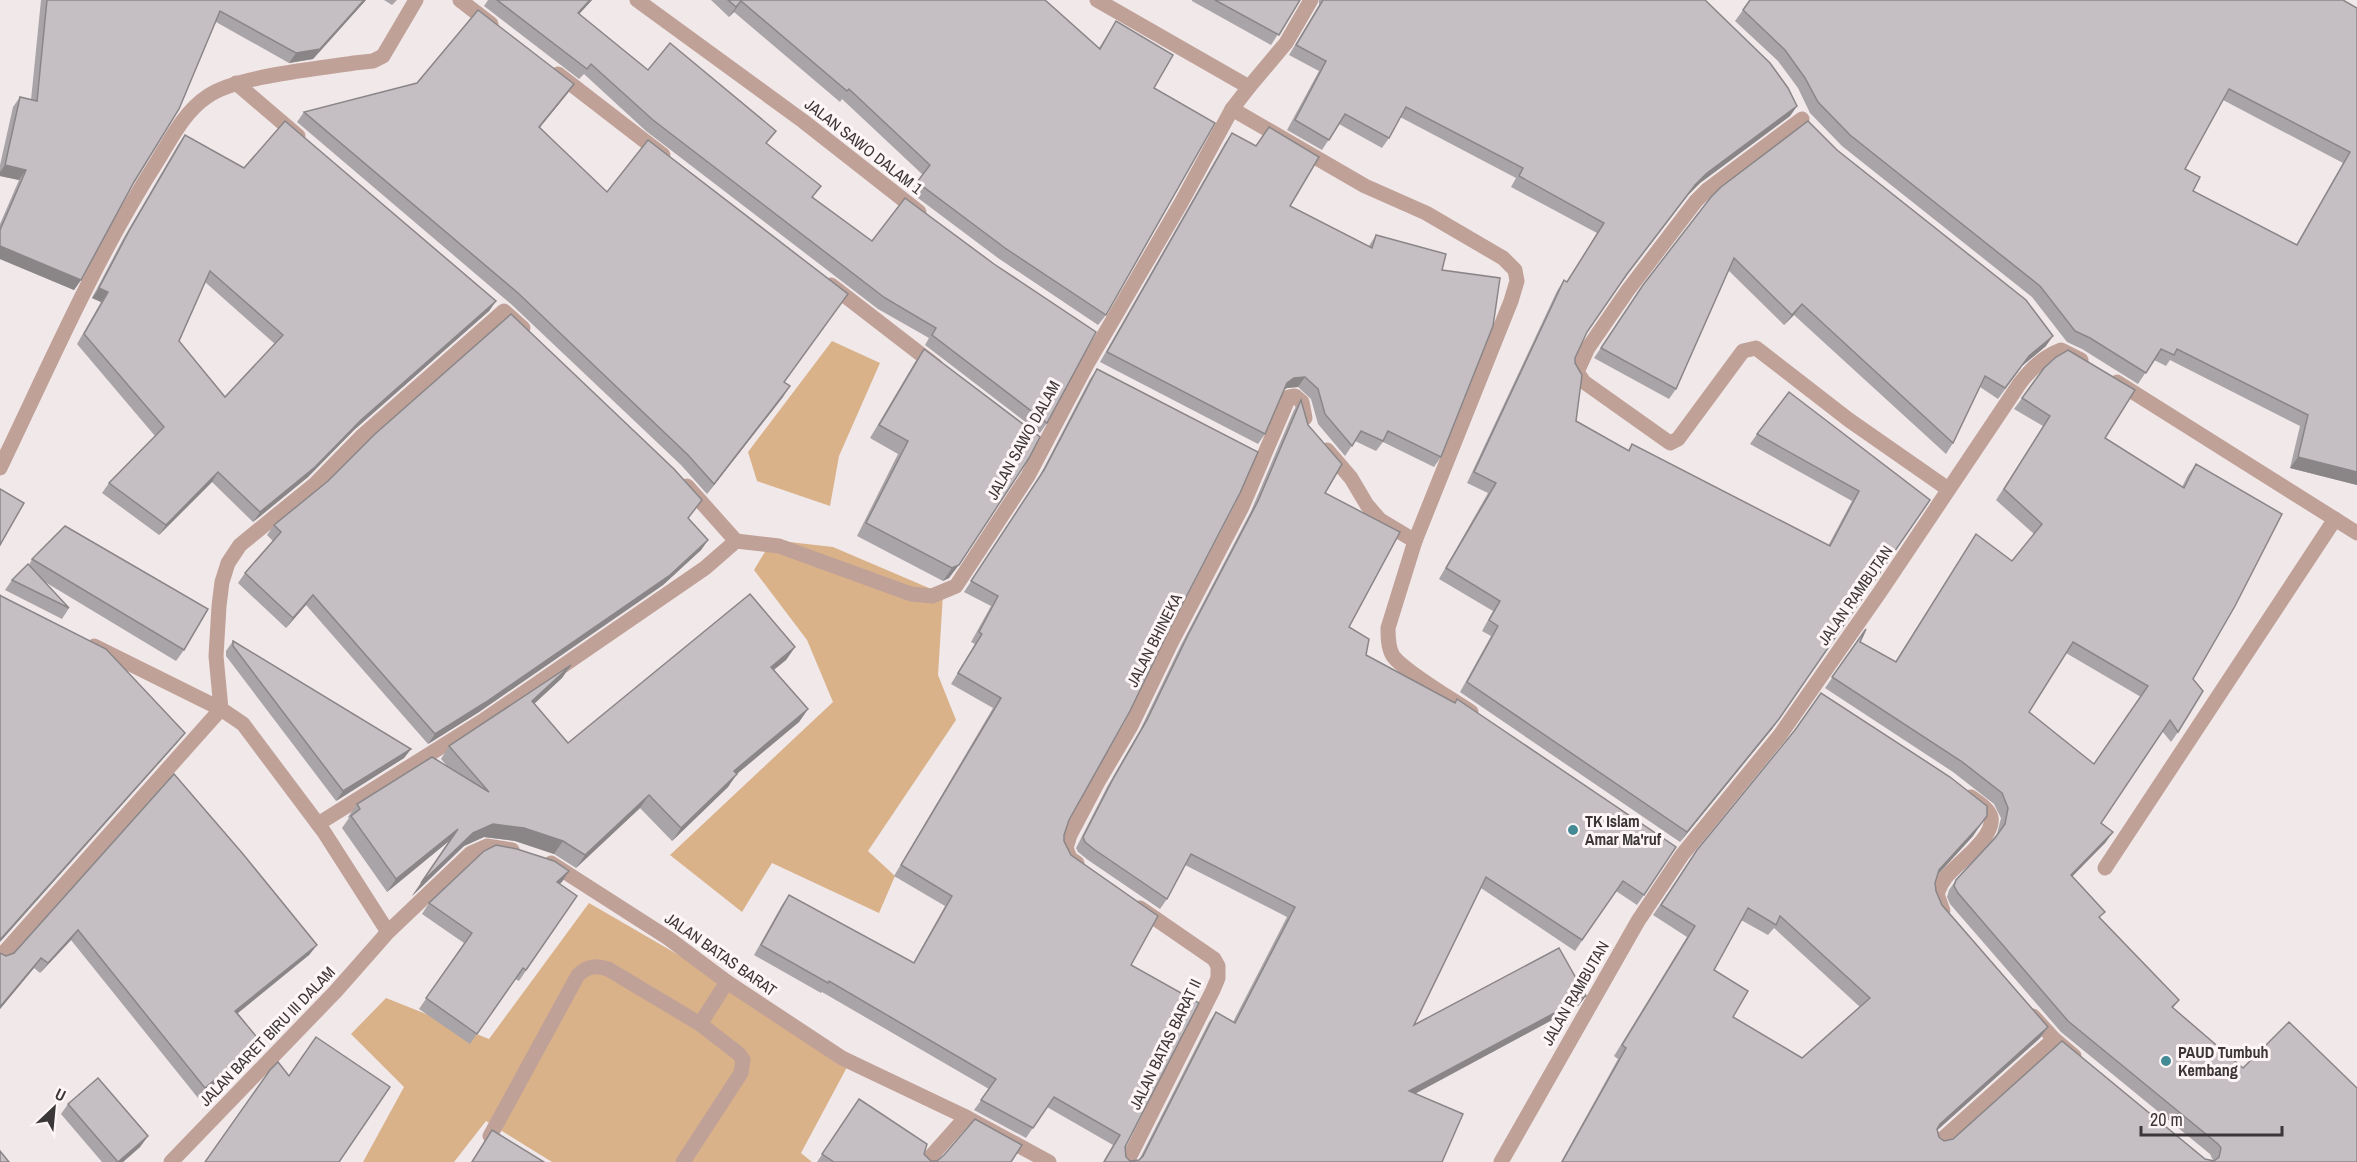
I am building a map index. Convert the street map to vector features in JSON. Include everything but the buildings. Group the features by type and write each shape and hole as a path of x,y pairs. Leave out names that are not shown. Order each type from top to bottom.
{"street":[{"path":"0,468 83,294 134,198 188,113 209,95 236,83 373,61 382,56 416,0"},
{"path":"460,0 500,30"},
{"name":"JALAN SAWO DALAM 1","path":"637,0 803,121 928,218"},
{"path":"1097,0 1249,87"},
{"name":"JALAN SAWO DALAM","path":"736,541 779,546 911,594 932,596 956,586 1028,476 1037,443 1090,368 1096,336 1181,203 1232,109 1286,43 1311,0"},
{"path":"545,64 676,165"},
{"path":"236,83 308,144"},
{"path":"1232,109 1365,186 1408,204 1468,235 1503,258 1515,270 1517,281 1511,301 1415,541 1388,628 1393,656 1486,722"},
{"path":"1803,119 1696,201 1628,290 1588,348 1576,372 1584,382 1670,443 1678,439 1743,351 1756,348 1848,420 1948,489"},
{"path":"817,274 948,375"},
{"path":"0,957 221,709 216,656 219,606 222,582 228,563 240,545 315,484 361,437 500,307 537,342"},
{"name":"JALAN RAMBUTAN","path":"1500,1162 1677,852 1815,693 2020,383 2036,364 2058,346 2357,533"},
{"name":"JALAN BHINEKA","path":"1092,876 1070,858 1066,848 1070,835 1131,726 1172,641 1242,507 1259,455 1289,397 1295,396 1302,402 1309,429"},
{"path":"1320,441 1351,478 1367,505 1380,520 1415,541"},
{"path":"318,824 484,720 705,568 736,541 674,472"},
{"path":"2105,868 2335,519"},
{"path":"84,641 221,709 243,724 318,824 388,932"},
{"path":"1949,918 1939,903 1937,894 1941,883 1985,836 1991,822 1991,815 1988,811 1956,786"},
{"name":"JALAN BATAS BARAT","path":"388,932 471,853 487,846 532,856 551,863 639,919 727,982 842,1058 966,1117 1049,1162"},
{"name":"JALAN BATAS BARAT II","path":"1127,1162 1218,978 1218,966 1214,959 1129,901"},
{"name":"JALAN BARET BIRU III DALAM","path":"171,1162 328,1000 388,932"},
{"path":"490,1136 578,975 585,968 596,965 608,969 700,1024 740,1054 743,1060 741,1073 683,1162"},
{"path":"700,1024 727,982"},
{"path":"2025,1006 2054,1040 2090,1068"},
{"path":"1939,1142 2054,1040"},
{"path":"926,1162 966,1117"}],"shaded area":[{"path":"832,341 880,363 839,456 830,506 757,481 748,452"},
{"path":"772,540 833,547 943,594 938,675 956,720 868,851 895,876 879,913 772,863 742,912 670,855 833,702 807,640 754,570"},
{"path":"589,903 853,1056 801,1153 812,1162 552,1162 486,1121 454,1162 363,1162 404,1087 351,1034 386,998 489,1039"}],"place":[{"name":"TK Islam Amar Ma'ruf","path":"1573,830"},
{"name":"PAUD Tumbuh Kembang","path":"2166,1061"}]}
